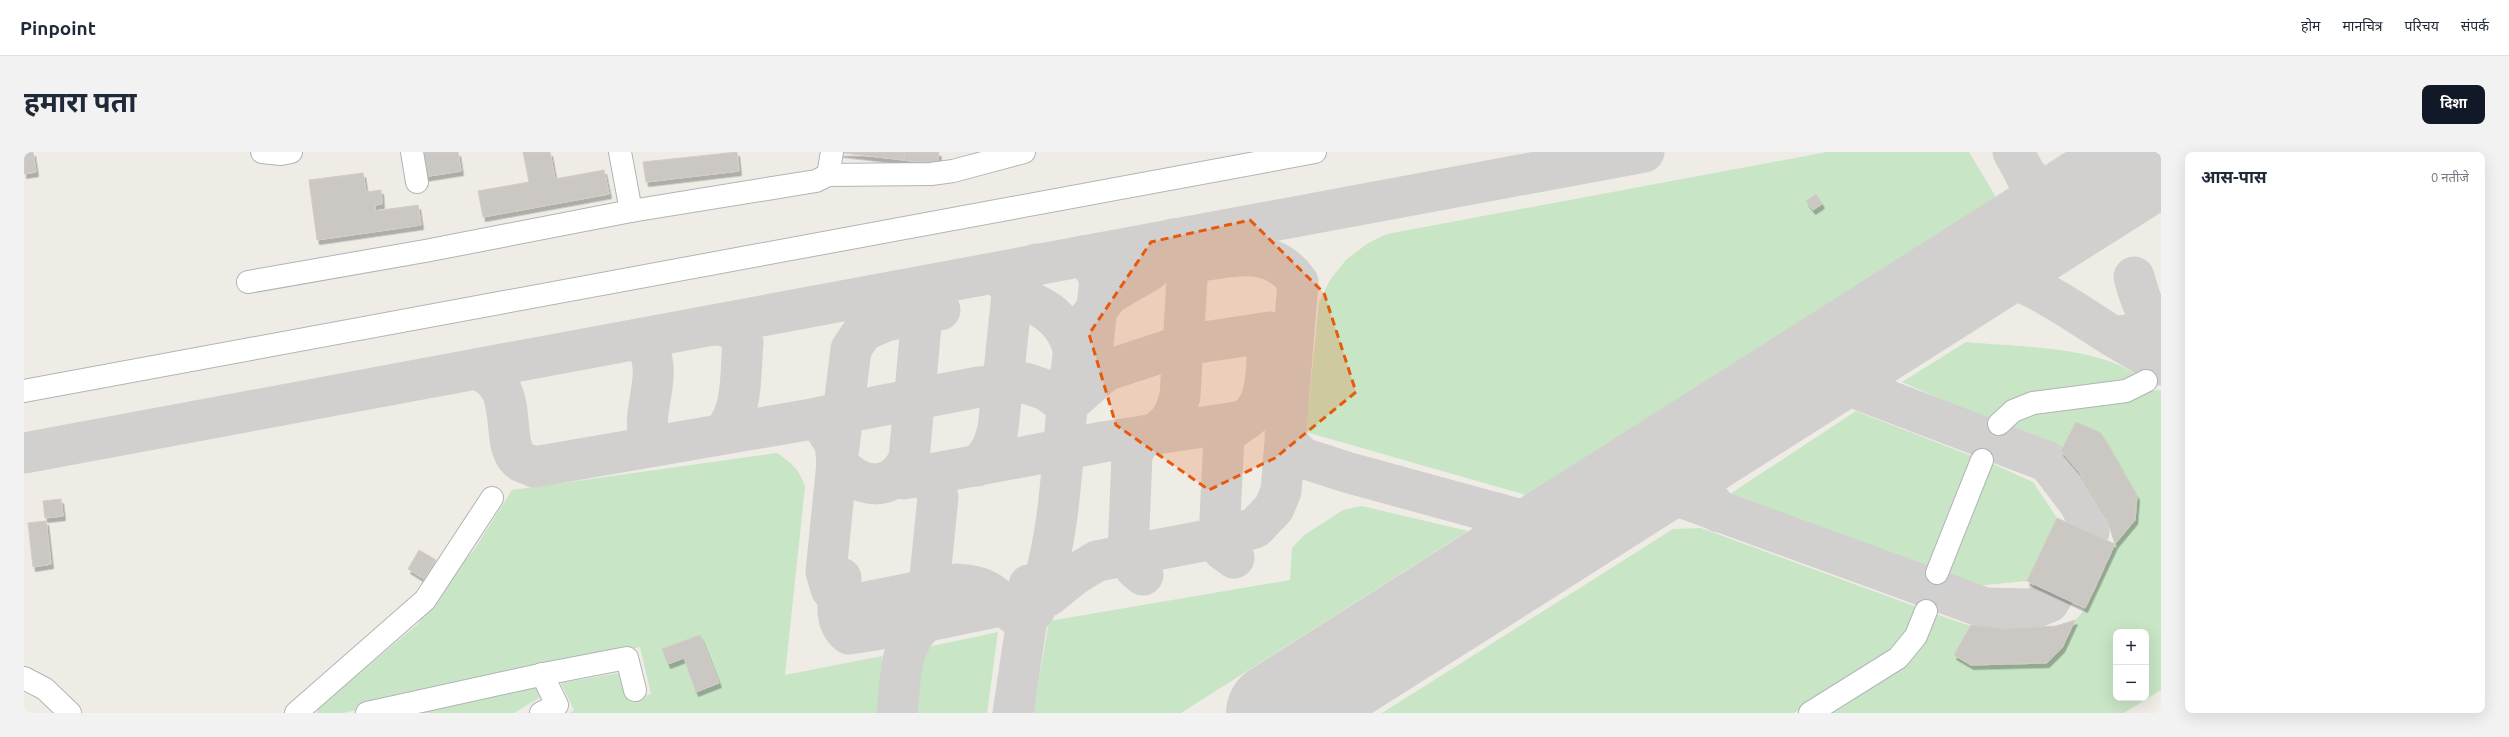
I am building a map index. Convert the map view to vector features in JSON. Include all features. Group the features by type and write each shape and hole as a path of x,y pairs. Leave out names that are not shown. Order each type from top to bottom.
{"lane":[{"path":"262,152 281,154 292,152"},
{"path":"412,152 417,182"},
{"path":"620,152 631,211"},
{"path":"828,175 832,152"},
{"path":"248,282 631,211 816,181 828,175 931,174 953,171 1024,152"},
{"path":"24,391 854,239 1315,152"},
{"path":"1999,424 2013,411 2033,403 2126,392 2146,381"},
{"path":"1937,573 1982,460"},
{"path":"296,713 425,600 492,498"},
{"path":"1810,713 1898,658 1916,636 1926,611"},
{"path":"367,713 542,674 627,658 635,690"},
{"path":"541,713 557,705 542,674"},
{"path":"24,678 45,689 70,713"}],"highlighted area":[{"path":"1250,220 1324,293 1356,392 1275,458 1209,490 1116,425 1089,334 1151,242"}],"green space":[{"path":"1827,152 1969,152 1996,197 1526,495 1306,432 1319,302 1330,280 1346,260 1368,243 1387,234"},
{"path":"1966,342 2054,349 2077,353 2118,365 2135,374 2121,384 1994,422 1902,382"},
{"path":"2158,390 2161,391 2161,690 2149,697 2149,629 2113,629 2113,701 2143,701 2124,713 1826,713 1933,613 1977,627 2003,629 2045,627 2069,623 2082,613 2093,595 2115,544 2094,493 2078,468 2069,458 2047,444 2007,428 2022,415 2096,403"},
{"path":"1856,411 1974,457 1930,570 1730,494"},
{"path":"777,453 795,467 801,476 805,487 785,675 882,656 884,680 880,713 570,713 574,710 561,683 619,673 628,700 651,694 640,647 343,713 317,713 319,707 418,624 439,588 474,550 512,490"},
{"path":"1991,463 2033,482 2057,518 2027,581 1975,586 1943,575"},
{"path":"1362,506 1468,531 1181,713 1033,713 1049,621 1290,580 1292,548 1303,536 1343,510"},
{"path":"1701,528 1917,607 1916,619 1889,653 1794,713 1382,713 1673,529"},
{"path":"998,632 987,713 913,713 923,648"},
{"path":"537,684 544,695 514,713 402,713"}],"building":[{"path":"24,152 33,152 36,172 24,174"},
{"path":"419,152 458,152 461,171 423,177"},
{"path":"523,152 550,152 555,179 604,170 609,194 483,217 478,191 529,182"},
{"path":"737,152 739,171 646,182 643,162"},
{"path":"835,152 905,152 904,160"},
{"path":"905,152 939,152 937,164 904,160"},
{"path":"363,173 366,192 381,190 382,204 375,205 375,211 418,205 421,225 317,240 309,180"},
{"path":"1816,194 1822,204 1813,210 1806,201"},
{"path":"2076,422 2101,433 2137,496 2135,520 2115,544 2106,516 2079,472 2061,451"},
{"path":"61,499 63,516 45,518 43,501"},
{"path":"2057,518 2115,544 2085,608 2027,581"},
{"path":"46,521 51,564 33,567 28,523"},
{"path":"419,550 436,560 424,579 408,569"},
{"path":"2075,620 2062,648 2047,663 1971,665 1954,655 1971,625 2006,629 2056,626"},
{"path":"700,635 719,683 696,692 684,658 668,664 662,649"}],"taxiway":[{"path":"24,453 1644,152"},
{"path":"2007,252 2027,226 2032,214 2033,204 2032,192 2028,181 2013,152"},
{"path":"2028,177 2048,192 2063,196 2088,198"},
{"path":"1153,435 1164,427 1171,419 1180,396 1188,263 1186,254 1173,239"},
{"path":"1082,256 1089,260 1100,278 1089,383"},
{"path":"914,624 1048,596 1074,575 1097,561 1219,538 1255,528 1274,508 1281,491 1298,282 1288,270 1276,262 1264,258 1238,256 1196,262"},
{"path":"1034,611 1043,586 1055,532 1073,355 1073,349 1068,335 1056,318 1031,302 1012,295 1021,277 1036,264"},
{"path":"1088,320 1109,294 1150,270"},
{"path":"977,466 991,449 998,429 1012,295 1008,284 997,274"},
{"path":"1964,278 1991,275 2013,279 2058,302 2114,337 2132,334 2161,317"},
{"path":"2134,277 2145,308 2154,316 2160,317"},
{"path":"896,291 906,294 912,299 918,305 920,309 922,314 909,459 902,470 894,478 885,483 875,484 865,482 846,472 837,463 851,349 863,331 886,321 940,310"},
{"path":"716,325 729,328 736,332 743,343 738,403 729,425 722,434"},
{"path":"1879,397 1864,389 1859,376 1858,360 1862,349 1884,329"},
{"path":"816,418 979,387 1025,383 1046,390 1067,405 1105,371 1184,345 1270,332 1282,340 1288,347 1291,365"},
{"path":"2114,337 2161,365"},
{"path":"635,340 644,342 650,353 653,365 652,389 647,427 649,439 659,445"},
{"path":"1234,558 1223,550 1219,538 1224,437 1230,430 1252,414 1261,400 1264,391 1268,346"},
{"path":"475,369 490,376 500,387 505,401 511,443 515,454 522,462 534,467 812,419 824,426 835,444 837,463 826,572 831,589 840,599 855,604 956,584 975,586 988,592 1014,614"},
{"path":"1285,434 1292,448 1303,458 1346,472 1514,518 1546,522 1575,520 1632,495 1653,492 1672,494 1985,608 2032,609 2049,602 2089,532 2087,519 2080,504 2048,462 1850,386 1816,381 1792,388"},
{"path":"903,479 1103,442 1243,421"},
{"path":"1719,512 1704,491 1700,481 1699,472 1700,462 1704,453 1720,433"},
{"path":"1143,575 1135,568 1128,554 1132,455 1137,443 1148,435"},
{"path":"841,578 838,615 840,622 849,634 914,624 923,611 928,597 938,497 933,484 919,475"},
{"path":"1472,590 1502,565 1509,555 1513,545 1513,535 1508,524 1497,513"},
{"path":"1013,713 1026,626 1029,585"},
{"path":"897,713 900,676 905,652 916,631 925,622"}],"runway":[{"path":"1277,713 2161,152"}]}
